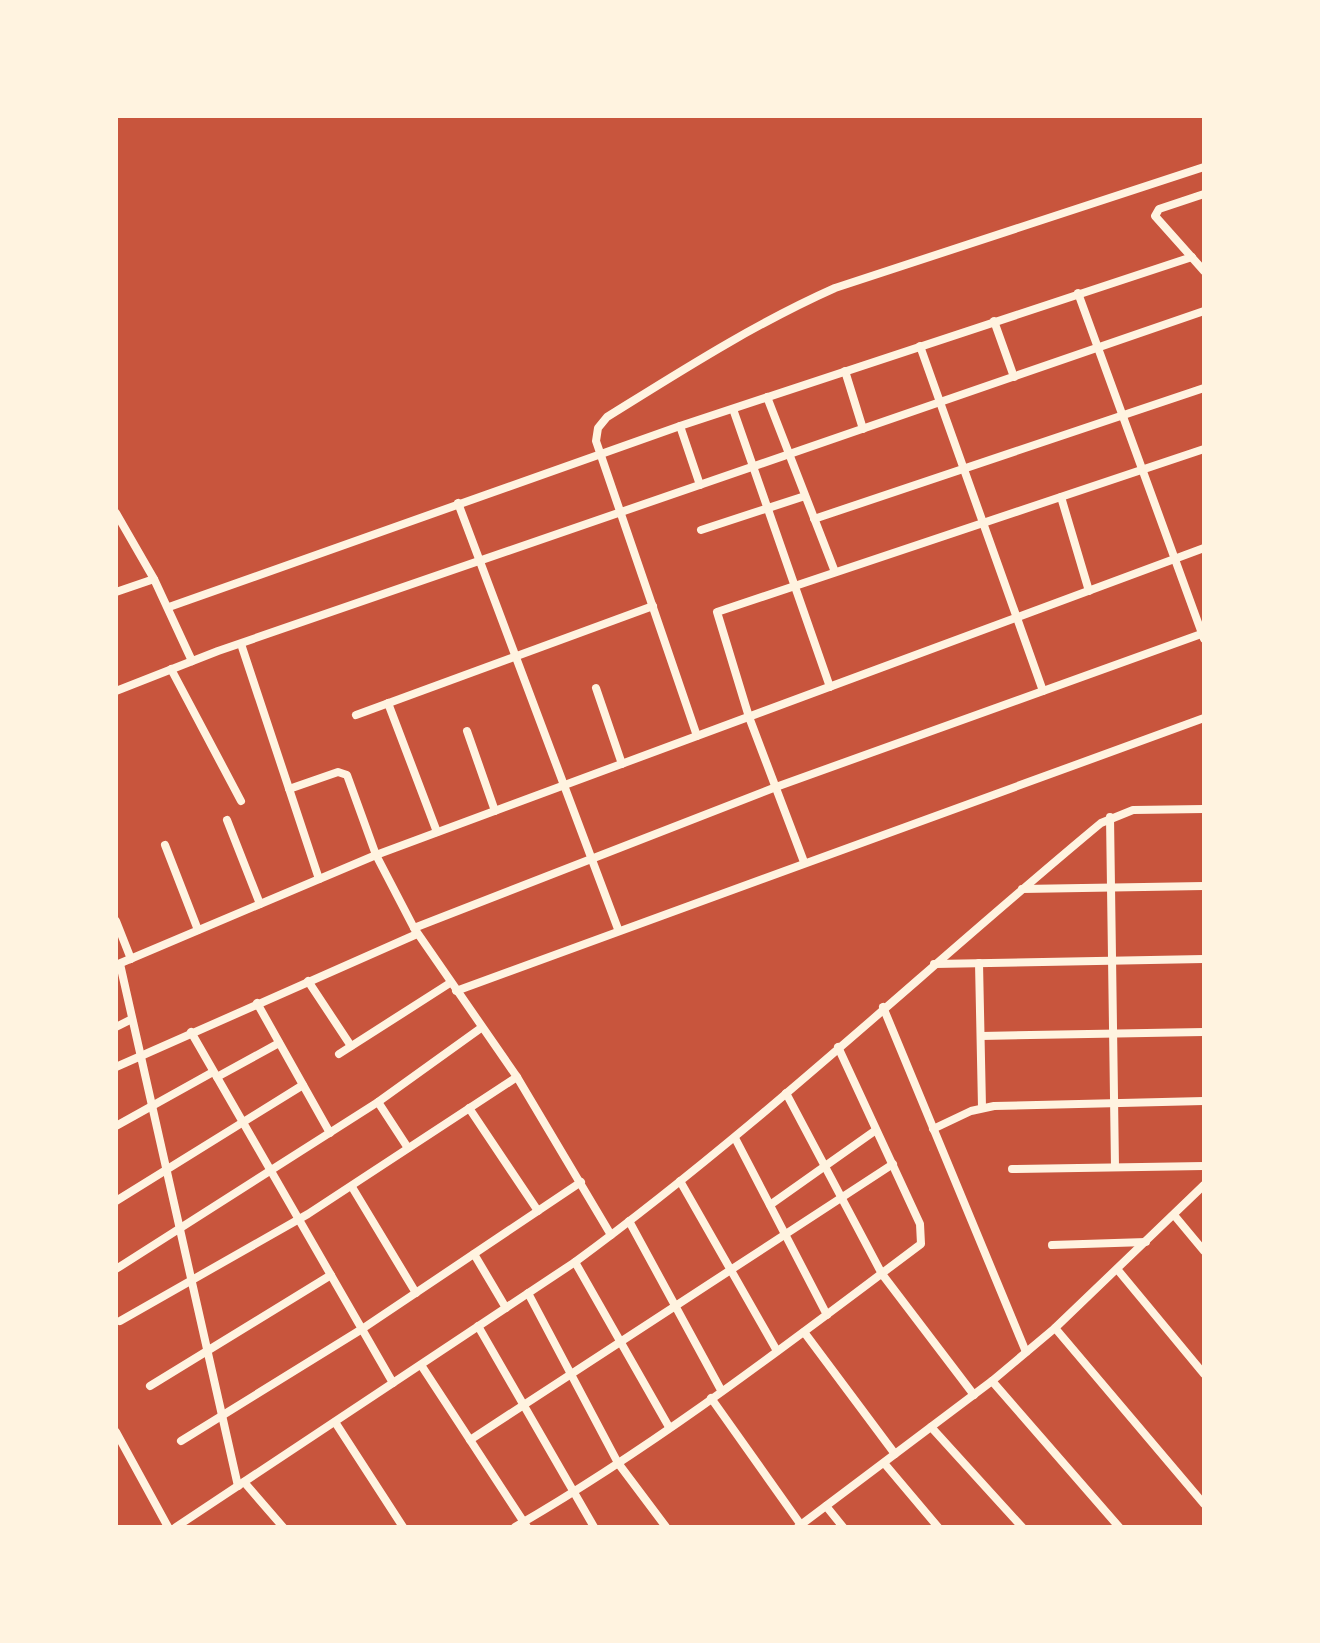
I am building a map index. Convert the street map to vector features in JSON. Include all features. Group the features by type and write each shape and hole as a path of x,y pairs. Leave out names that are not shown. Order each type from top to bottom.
{"street":[{"path":"697,736 596,441 598,428 607,417 777,314 894,267 1204,167"},
{"path":"1204,194 1159,209 1157,219 1204,271"},
{"path":"169,607 680,426 1192,257"},
{"path":"116,1067 416,931 776,787 1203,635 1078,293"},
{"path":"116,691 192,661 1204,311"},
{"path":"994,321 1014,377"},
{"path":"920,346 1043,691"},
{"path":"845,371 863,429"},
{"path":"814,519 1204,388"},
{"path":"767,397 835,572"},
{"path":"733,409 765,509 830,687"},
{"path":"680,426 700,485"},
{"path":"804,862 749,717 717,612 1204,449"},
{"path":"701,530 805,496"},
{"path":"1061,497 1089,591"},
{"path":"458,503 618,929"},
{"path":"116,513 169,607 192,661"},
{"path":"283,1527 241,1484 222,1416 118,964 376,855 1204,548"},
{"path":"116,592 154,579"},
{"path":"356,715 653,606"},
{"path":"241,644 319,879"},
{"path":"171,669 241,801"},
{"path":"596,688 622,764"},
{"path":"388,703 437,832"},
{"path":"339,1054 453,987 1204,718"},
{"path":"467,731 495,811"},
{"path":"289,789 344,773 376,855 416,931 517,1077 611,1235"},
{"path":"176,1527 611,1235 735,1138 933,964 1110,817 1144,809 1204,809"},
{"path":"1110,817 1115,1167"},
{"path":"227,820 260,904"},
{"path":"165,845 198,930"},
{"path":"1022,889 1204,886"},
{"path":"116,921 131,959"},
{"path":"933,964 1204,959"},
{"path":"979,963 982,1107"},
{"path":"308,981 351,1046"},
{"path":"257,1003 330,1133"},
{"path":"883,1007 1026,1352"},
{"path":"116,1027 132,1019"},
{"path":"116,1269 378,1102 481,1028"},
{"path":"191,1032 393,1383"},
{"path":"981,1036 1204,1032"},
{"path":"116,1126 279,1043"},
{"path":"515,1527 526,1524 618,1463 804,1332 921,1244 923,1234 838,1047"},
{"path":"120,1321 352,1187 517,1077"},
{"path":"116,1201 303,1085"},
{"path":"786,1093 882,1274 974,1395"},
{"path":"933,1129 982,1107 1204,1101"},
{"path":"378,1102 408,1148"},
{"path":"469,1108 538,1211"},
{"path":"770,1205 876,1130"},
{"path":"735,1138 827,1315"},
{"path":"470,1440 893,1164"},
{"path":"1012,1169 1204,1166"},
{"path":"680,1181 777,1351"},
{"path":"181,1441 362,1329 581,1182"},
{"path":"711,1398 800,1526 974,1395 1055,1328 1204,1185"},
{"path":"352,1187 416,1293"},
{"path":"1174,1215 1204,1251"},
{"path":"629,1221 721,1390"},
{"path":"1052,1245 1147,1242"},
{"path":"474,1254 506,1308"},
{"path":"575,1262 669,1427"},
{"path":"1117,1269 1204,1374"},
{"path":"150,1386 331,1275"},
{"path":"528,1293 618,1463 666,1527"},
{"path":"478,1326 594,1527"},
{"path":"1055,1328 1204,1504"},
{"path":"804,1332 895,1454"},
{"path":"421,1365 526,1524"},
{"path":"992,1381 1113,1525"},
{"path":"335,1422 403,1527"},
{"path":"931,1427 1022,1527"},
{"path":"116,1432 168,1527"},
{"path":"884,1463 938,1527"},
{"path":"826,1506 843,1527"}]}
